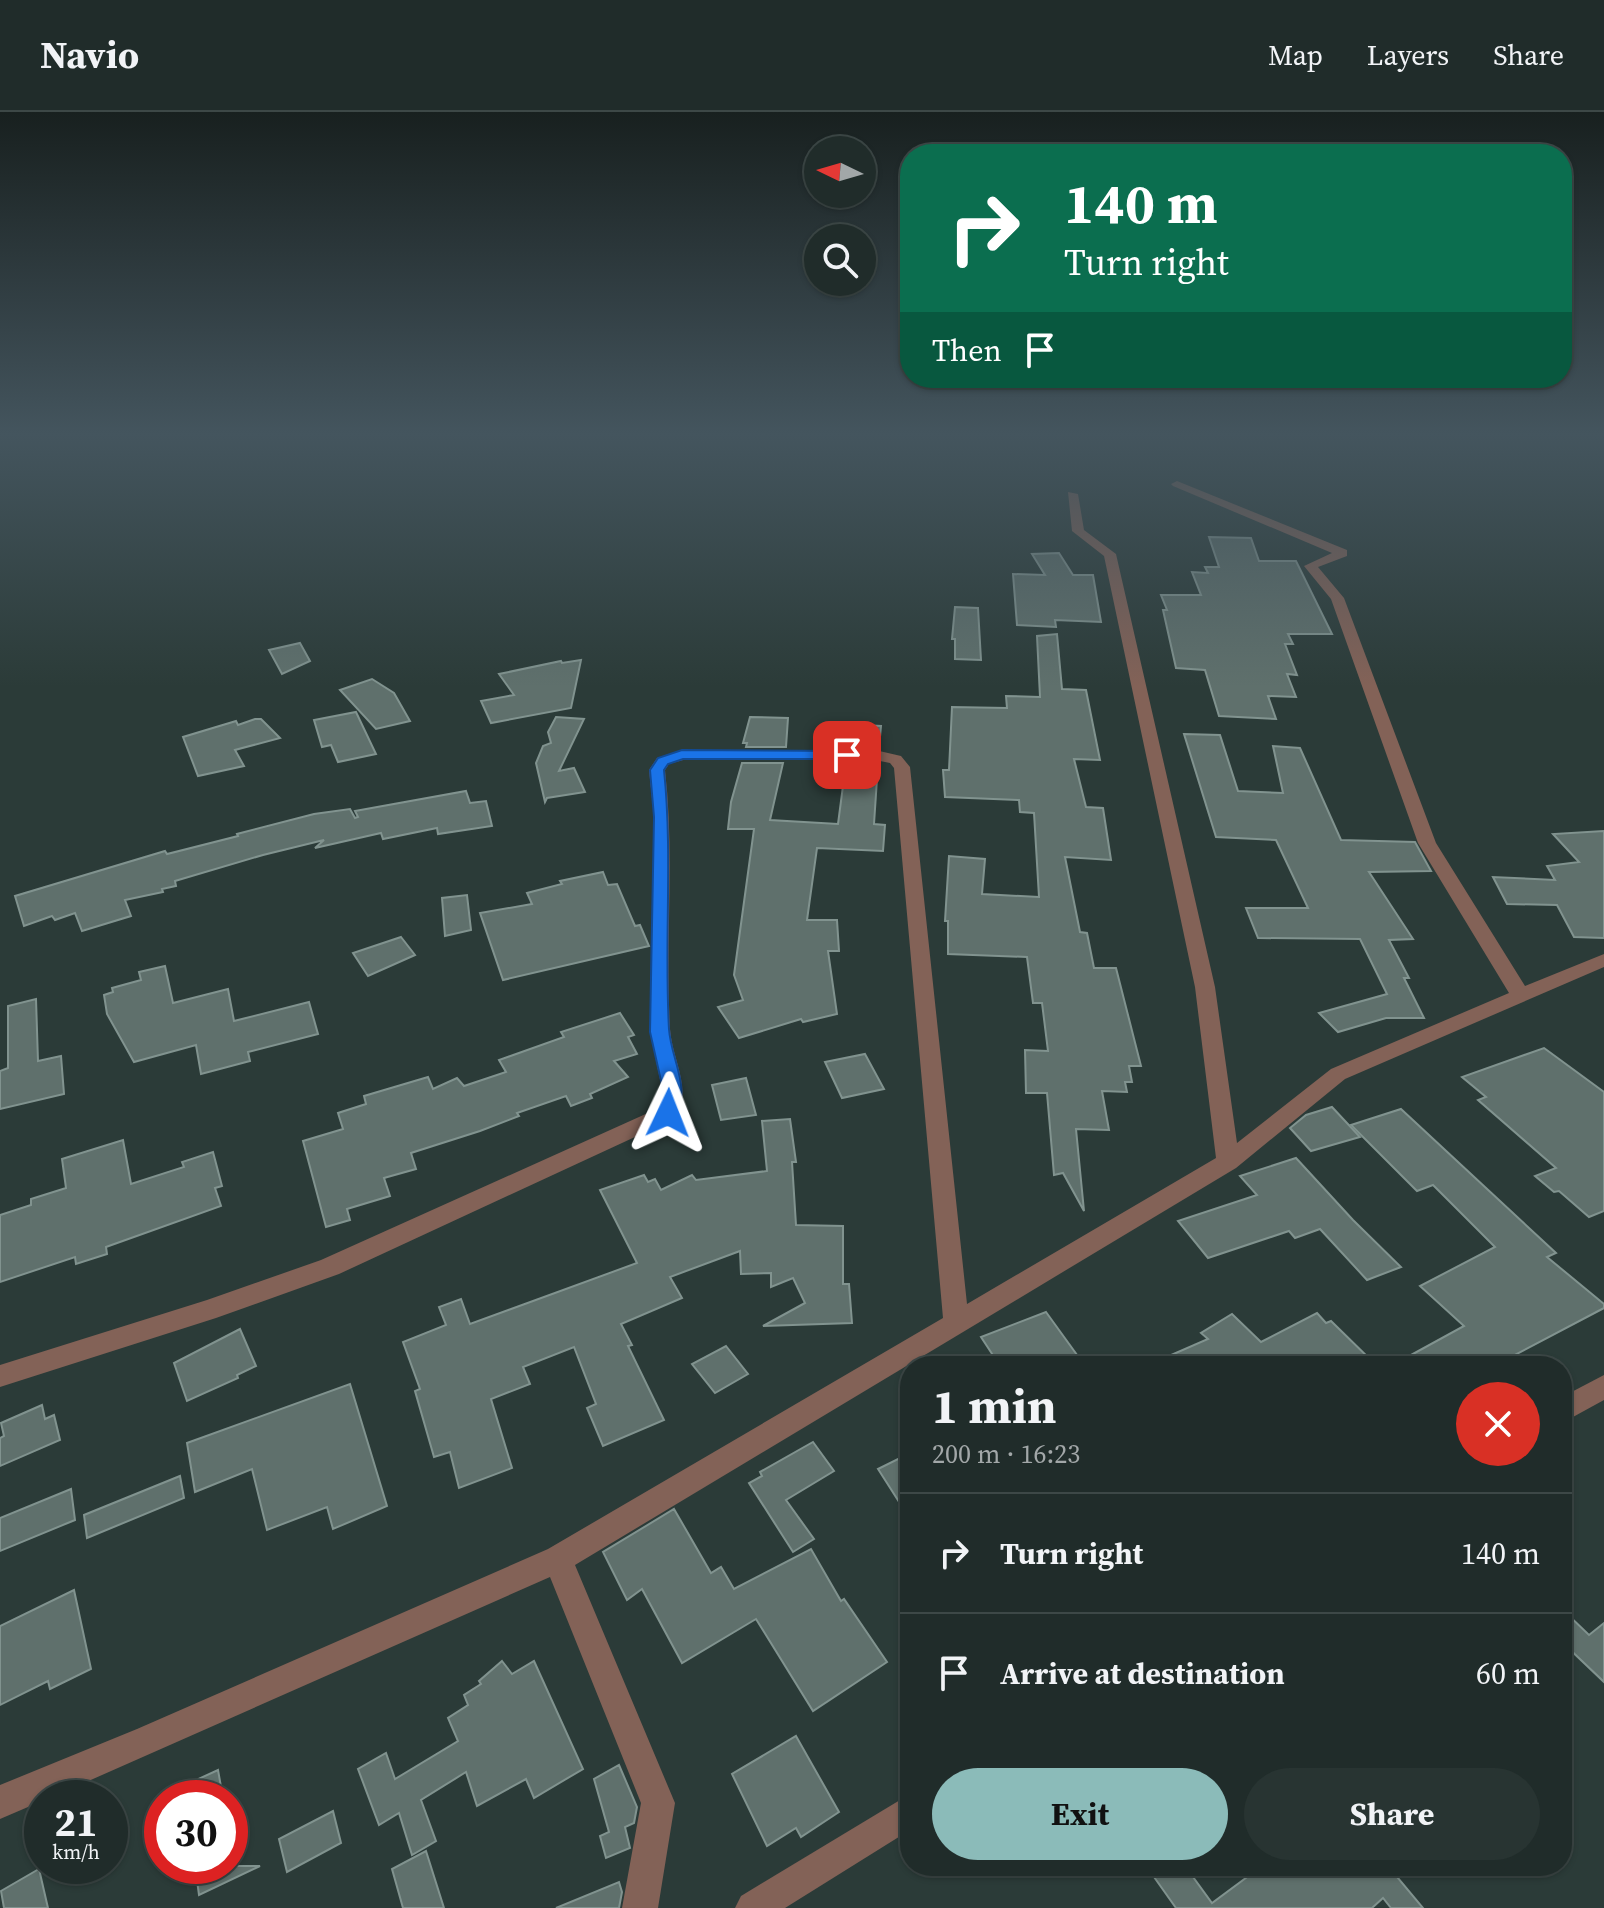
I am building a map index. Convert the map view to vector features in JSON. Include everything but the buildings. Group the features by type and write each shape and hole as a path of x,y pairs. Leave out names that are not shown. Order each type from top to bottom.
{"street":[{"path":"1076,519 1078,531 1110,554 1205,987 1228,1162"},
{"path":"1261,519 1343,553 1310,566 1337,598 1427,843 1521,996"},
{"path":"0,1376 327,1268 425,1227 552,1164 668,1113 674,1094 660,1032 662,817 657,770 663,761 682,755 875,755 895,759 902,767 956,1320"},
{"path":"0,1802 147,1741 558,1559 956,1320 1228,1162 1338,1074 1604,960"},
{"path":"1572,1405 1604,1386"},
{"path":"558,1559 658,1803 640,1908"},
{"path":"753,1908 900,1817"}],"route":[{"path":"668,1113 674,1094 660,1032 662,817 657,770 663,761 682,755 847,755"}]}
